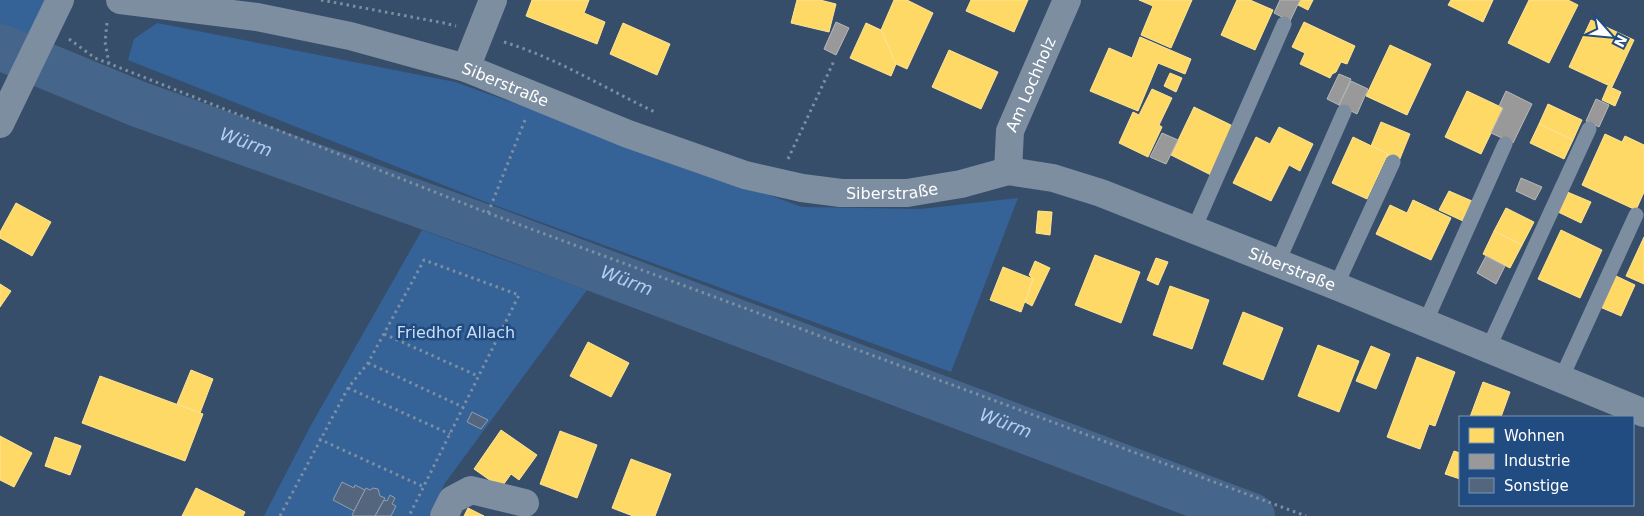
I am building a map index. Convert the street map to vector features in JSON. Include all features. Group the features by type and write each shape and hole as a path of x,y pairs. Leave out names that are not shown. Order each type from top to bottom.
{"street":[{"path":"0,124 60,0"},
{"path":"466,68 494,0"},
{"name":"Am Lochholz","path":"1008,171 1010,132 1067,0"},
{"name":"Siberstraße","path":"114,8 257,17 350,36 466,68 637,138 744,175 777,182 841,193 907,194 961,184 1008,171 1053,178 1101,193 1336,286 1644,413"},
{"path":"444,516 452,500 471,490 525,503"}],"lane":[{"path":"1193,231 1284,24"},
{"path":"1277,264 1344,112"},
{"path":"1488,349 1589,128"},
{"path":"1424,323 1505,144"},
{"path":"1336,286 1393,162"},
{"path":"1561,379 1636,215"}],"path":[{"path":"321,0 444,22 524,48 575,70 658,114"},
{"path":"109,63 105,42 114,8"},
{"path":"45,31 95,58 488,212 1306,516"},
{"path":"777,182 834,62"},
{"path":"488,212 535,96"},
{"path":"280,516 319,439 348,388 368,362 424,260 518,295 409,516"},
{"path":"384,334 478,376"},
{"path":"368,362 463,407"},
{"path":"348,388 450,434"},
{"path":"319,439 424,487"}],"green space":[{"path":"0,0 50,0 21,54 0,46"},
{"path":"157,23 455,82 802,207 921,209 1018,198 951,372 486,202 128,60 134,39"},
{"name":"Friedhof Allach","path":"422,230 587,290 445,483 429,516 264,516 310,427"}],"building: Wohnen":[{"path":"532,0 589,0 584,13 605,22 597,44 526,16"},
{"path":"797,0 820,0 836,4 829,32 791,23"},
{"path":"894,0 907,0 933,13 907,69 896,64 881,30"},
{"path":"971,0 1028,0 1014,32 966,11"},
{"path":"1139,0 1192,0 1171,48 1141,35 1153,6"},
{"path":"1237,0 1250,0 1273,10 1255,50 1221,35"},
{"path":"1301,0 1313,0 1308,10 1298,5"},
{"path":"1451,0 1493,0 1483,22 1448,5"},
{"path":"1529,0 1568,0 1578,5 1549,63 1508,43"},
{"path":"1591,20 1634,40 1612,87 1569,67"},
{"path":"1304,22 1355,46 1347,64 1341,62 1336,72 1330,78 1300,64 1305,53 1292,47"},
{"path":"623,23 670,44 657,75 610,54"},
{"path":"866,23 881,30 896,64 891,76 850,58"},
{"path":"1140,37 1191,59 1185,74 1158,63 1138,111 1090,91 1109,48 1132,58"},
{"path":"1390,45 1431,64 1407,115 1366,96"},
{"path":"949,50 998,72 981,109 932,87"},
{"path":"1170,73 1182,78 1176,92 1164,86"},
{"path":"1608,86 1621,92 1615,106 1602,100"},
{"path":"1152,89 1172,98 1159,125 1162,127 1148,157 1119,143 1133,112 1139,115"},
{"path":"1467,91 1503,108 1481,154 1445,137"},
{"path":"1548,104 1582,120 1573,140 1539,124"},
{"path":"1194,107 1235,127 1211,175 1171,155"},
{"path":"1381,122 1410,134 1399,161 1387,157 1388,154 1371,146"},
{"path":"1539,124 1573,140 1564,159 1530,143"},
{"path":"1279,127 1313,144 1300,171 1289,165 1271,201 1233,183 1256,137 1270,144"},
{"path":"1605,134 1622,142 1625,136 1644,145 1644,192 1636,210 1582,185"},
{"path":"1353,137 1388,154 1367,199 1332,183"},
{"path":"1449,191 1472,201 1463,221 1439,210"},
{"path":"1565,191 1591,202 1581,223 1556,211"},
{"path":"1413,200 1451,218 1431,260 1376,234 1390,205 1407,213"},
{"path":"16,203 51,222 32,256 0,238 0,232"},
{"path":"1506,208 1534,222 1522,245 1494,231"},
{"path":"1038,211 1052,212 1050,235 1036,233"},
{"path":"1561,230 1602,250 1580,298 1538,279"},
{"path":"1494,231 1522,245 1510,268 1483,254"},
{"path":"1644,237 1644,284 1626,276"},
{"path":"1095,255 1140,272 1121,323 1075,305"},
{"path":"1156,258 1168,262 1158,285 1147,280"},
{"path":"1035,261 1050,268 1032,306 1025,302 1033,279 1029,275"},
{"path":"1003,267 1033,279 1021,312 990,300"},
{"path":"1614,275 1635,285 1621,316 1600,307"},
{"path":"0,284 11,291 0,307"},
{"path":"1170,286 1209,300 1192,349 1153,335"},
{"path":"1243,312 1283,328 1263,380 1223,364"},
{"path":"588,342 629,363 611,397 570,376"},
{"path":"1318,345 1359,361 1339,412 1298,396"},
{"path":"1371,346 1390,354 1376,389 1356,381"},
{"path":"1417,357 1455,372 1435,426 1429,424 1420,449 1387,437"},
{"path":"191,370 213,379 200,413 177,404"},
{"path":"100,376 203,414 185,461 82,423"},
{"path":"1483,382 1510,392 1501,416 1470,416"},
{"path":"501,430 537,455 519,480 511,474 501,488 474,469"},
{"path":"560,431 597,445 577,498 540,484"},
{"path":"0,436 32,453 14,487 0,480"},
{"path":"55,437 81,446 70,475 45,466"},
{"path":"1454,451 1459,453 1459,479 1445,474"},
{"path":"631,459 671,474 655,516 633,516 612,508"},
{"path":"196,488 245,512 243,516 182,516"},
{"path":"468,508 484,516 464,516"}],"building: Industrie":[{"path":"1280,0 1300,0 1290,21 1274,13"},
{"path":"836,22 849,28 836,55 824,49"},
{"path":"1339,74 1351,79 1339,105 1327,99"},
{"path":"1351,81 1368,89 1357,114 1339,105"},
{"path":"1506,91 1532,104 1513,143 1491,133 1503,108 1499,106"},
{"path":"1596,99 1609,105 1599,127 1586,121"},
{"path":"1162,133 1178,140 1166,164 1150,157"},
{"path":"1521,178 1542,187 1535,200 1516,191"},
{"path":"1486,256 1505,266 1496,284 1477,273"}],"building: Sonstige":[{"path":"472,412 488,420 481,429 467,422"},
{"path":"342,482 354,488 355,485 365,490 354,511 333,500"},
{"path":"366,488 370,490 373,488 378,489 380,496 385,498 375,516 354,516 352,515"},
{"path":"390,495 395,498 392,504 396,506 391,516 375,516 384,500 387,501"}],"waterway":[{"name":"Würm","path":"0,47 138,104 492,230 1252,516"}]}
